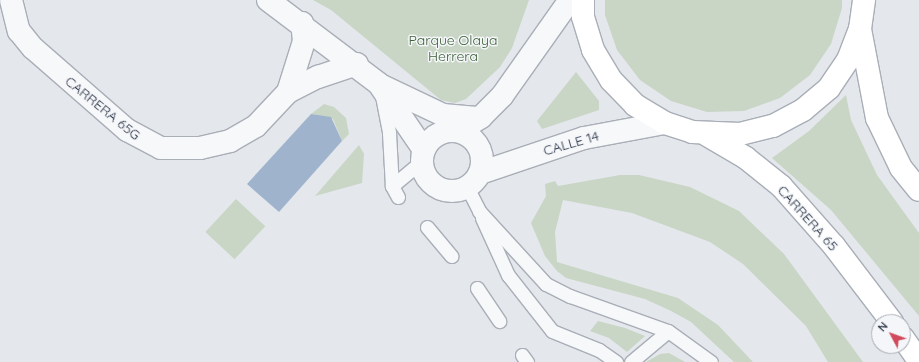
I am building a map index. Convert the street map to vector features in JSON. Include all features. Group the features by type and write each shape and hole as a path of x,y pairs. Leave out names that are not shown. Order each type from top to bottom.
{"main road":[{"path":"583,0 593,50 611,80 635,105 665,123 706,134 753,131 773,126 803,110 833,83 848,60 860,29 864,0"},
{"path":"860,29 877,118 901,168 919,190"},
{"name":"CARRERA 65","path":"706,134 746,158 781,186 834,246 886,314"},
{"path":"911,350 919,361"}],"street":[{"path":"268,0 357,64 379,84 423,156 429,182 438,188 448,191 474,180 483,163 477,143 459,131"},
{"path":"423,156 438,134 459,131 481,118 511,85 570,0"},
{"name":"CARRERA 65G","path":"13,2 20,31 58,71 127,130 161,148 200,148 230,141 256,126 288,92 318,77 357,64"},
{"name":"CARRERA 65G","path":"288,92 304,42 302,23"},
{"path":"379,84 443,115 481,118"},
{"name":"CALLE 14","path":"474,180 584,138 665,123"}],"lane":[{"path":"379,84 389,133 395,192 423,156"},
{"path":"474,180 479,211 508,275 552,331 599,350 616,362"},
{"path":"479,211 546,284 570,296 668,331 711,362"},
{"path":"427,227 451,256"},
{"path":"477,288 499,321"},
{"path":"631,362 668,331"}],"green space":[{"name":"Parque Olaya Herrera","path":"313,0 529,0 512,48 500,67 466,99 455,103 441,100 331,10"},
{"path":"605,0 842,0 842,8 831,44 810,75 780,98 744,111 707,112 671,101 640,80 617,50 605,15"},
{"path":"576,72 599,101 599,110 542,129 537,121"},
{"path":"846,95 851,120 877,175 919,233 919,316 831,210 772,158 809,131"},
{"path":"324,104 334,107 346,118 349,134 342,141 333,119 311,114"},
{"path":"359,145 364,154 362,183 315,196"},
{"path":"620,175 639,175 690,187 739,211 784,254 863,362 828,362 806,326 743,264 710,242 632,213 563,200 555,232 557,262 678,298 718,325 753,362 734,362 691,322 645,299 566,278 557,271 545,256 531,223 546,196 545,184 555,181 558,186"},
{"path":"236,199 265,226 235,259 205,232"},
{"path":"598,321 625,328 645,336 627,352 609,338 590,331"},
{"path":"669,353 685,362 646,362 660,354"}],"water":[{"path":"311,114 331,117 342,141 279,212 247,184"}]}
